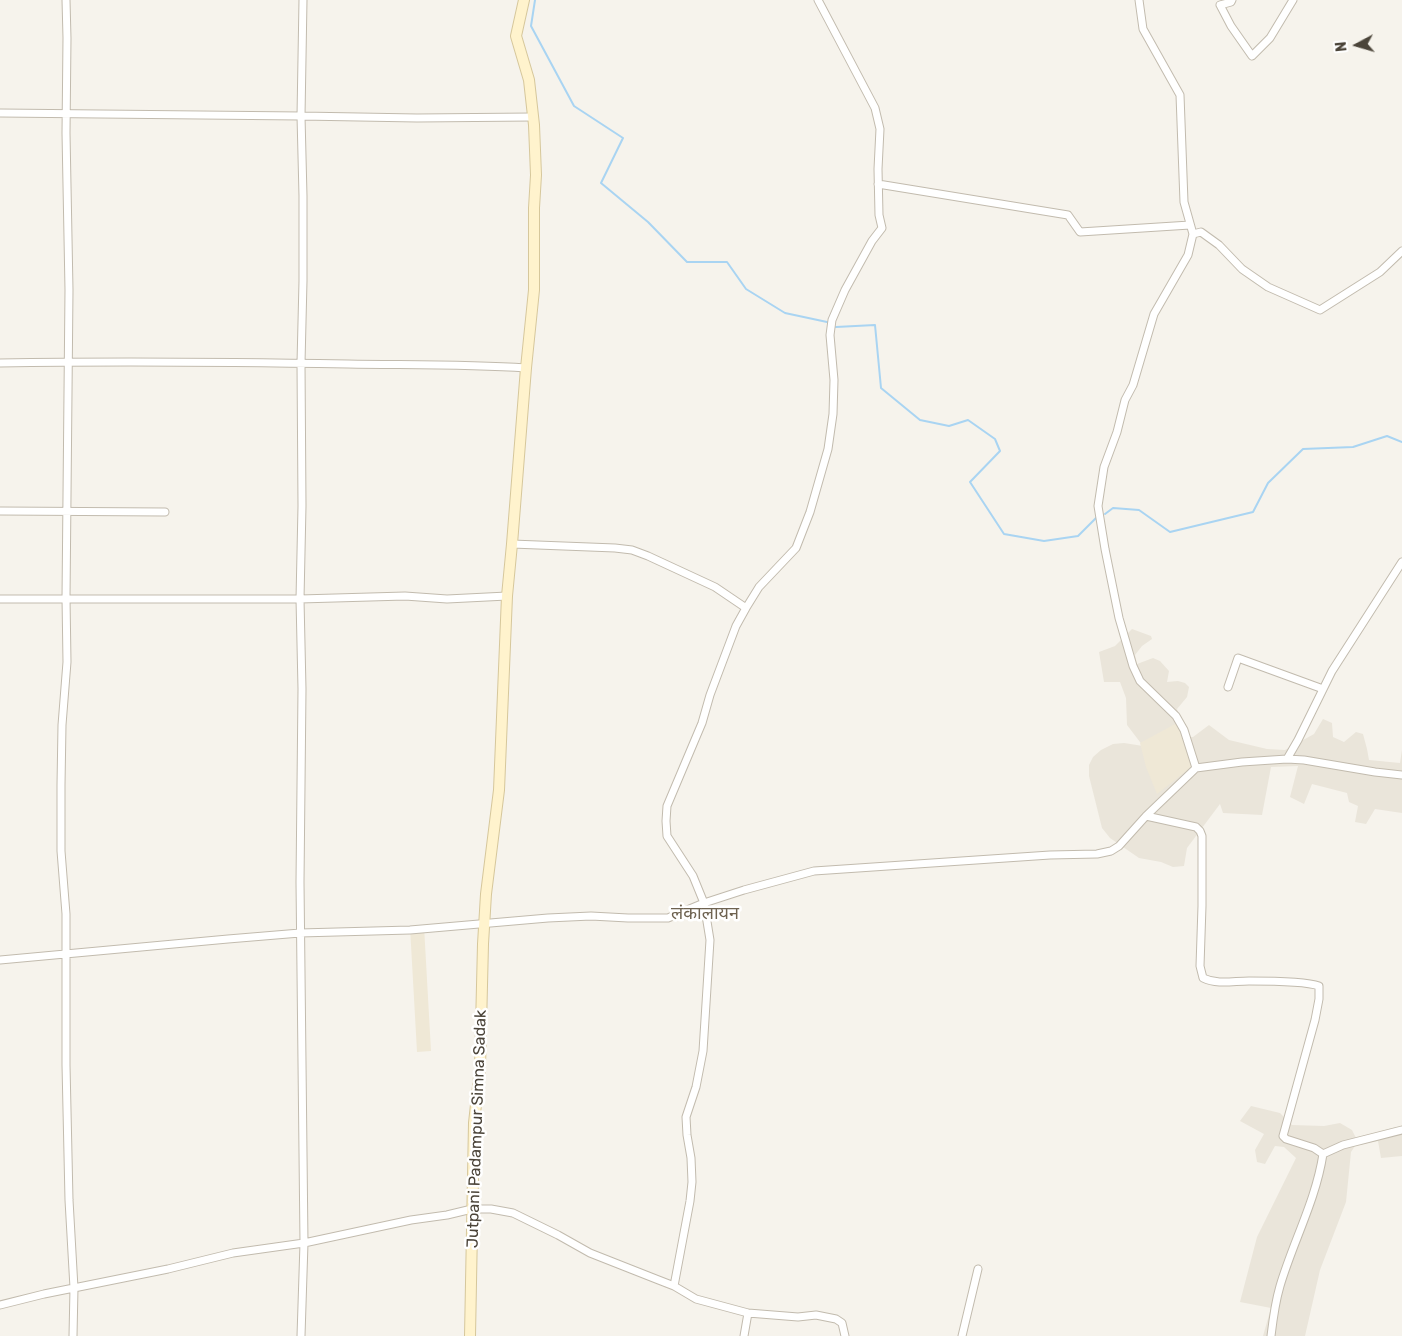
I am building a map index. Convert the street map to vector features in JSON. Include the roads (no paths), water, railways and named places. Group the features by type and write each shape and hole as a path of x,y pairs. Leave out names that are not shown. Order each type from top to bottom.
{"street":[{"path":"66,0 69,290 66,511 67,668 62,725 61,851 67,953 66,1065 69,1200 74,1288 73,1336"},
{"path":"301,1336 304,1243 300,933 302,689 300,599 302,506 301,363 303,281 301,116 303,0"},
{"path":"0,363 301,363 488,365 526,368 534,290 536,175 534,125 529,80 516,36 524,0"},
{"path":"674,1286 692,1182 686,1117 696,1087 703,1051 710,940 704,903 694,876 667,836 667,806 702,723 710,695 736,626 759,587 796,548 810,512 828,449 833,414 834,380 830,335 832,320 845,290 872,241 882,228 878,215 880,129 875,108 818,0"},
{"path":"1138,0 1142,29 1180,95 1184,202 1193,234 1188,255 1154,314 1133,385 1125,400 1104,467 1098,506 1119,618 1133,666 1140,681 1176,716 1184,730 1196,768"},
{"path":"1232,0 1220,5 1231,26 1252,56 1270,38 1294,0"},
{"path":"0,114 417,118 532,117"},
{"path":"878,184 1068,215 1080,232 1190,225"},
{"path":"1193,234 1200,232 1219,245 1242,268 1268,286 1320,310 1380,272 1402,251"},
{"name":"Jutpani Padampur Simna Sadak","path":"470,1336 474,1123 480,1068 483,944 486,894 498,790 507,596 526,368"},
{"path":"0,511 165,512"},
{"path":"512,544 632,550 714,587 746,608"},
{"path":"1286,759 1298,740 1332,671 1402,562"},
{"path":"0,599 300,599 405,596 447,599 507,596"},
{"path":"1228,687 1238,658 1323,689"},
{"path":"0,960 300,933 410,930 591,916 668,918 704,903 744,890 814,871 1050,855 1097,854 1112,851 1196,768 1286,759 1402,775"},
{"path":"1146,816 1196,828 1202,836 1200,966 1203,978 1211,982 1287,982 1319,986 1319,999 1315,1020 1283,1136 1286,1139 1306,1145 1323,1154 1343,1146 1402,1130"},
{"path":"1271,1336 1280,1287 1311,1200 1323,1154"},
{"path":"0,1305 44,1294 168,1269 232,1253 304,1243 472,1209 491,1209 513,1213 590,1253 674,1286 696,1299 748,1312 798,1317 816,1315 836,1319 842,1323 845,1336"},
{"path":"962,1336 978,1269"},
{"path":"744,1336 748,1312"}],"waterway":[{"path":"535,0 531,26 574,106 623,138 601,183 648,222 687,262 727,262 746,289 785,313 827,322"},
{"path":"836,327 875,325 881,388 920,420 949,426 968,420 995,439 1000,451 970,482 1004,534 1044,541 1078,536 1097,517"},
{"path":"1105,514 1113,508 1139,510 1170,532 1253,512 1268,483 1303,449 1353,447 1387,436 1402,442"}],"district":[{"name":"लंकालायन","path":"705,914"}]}
